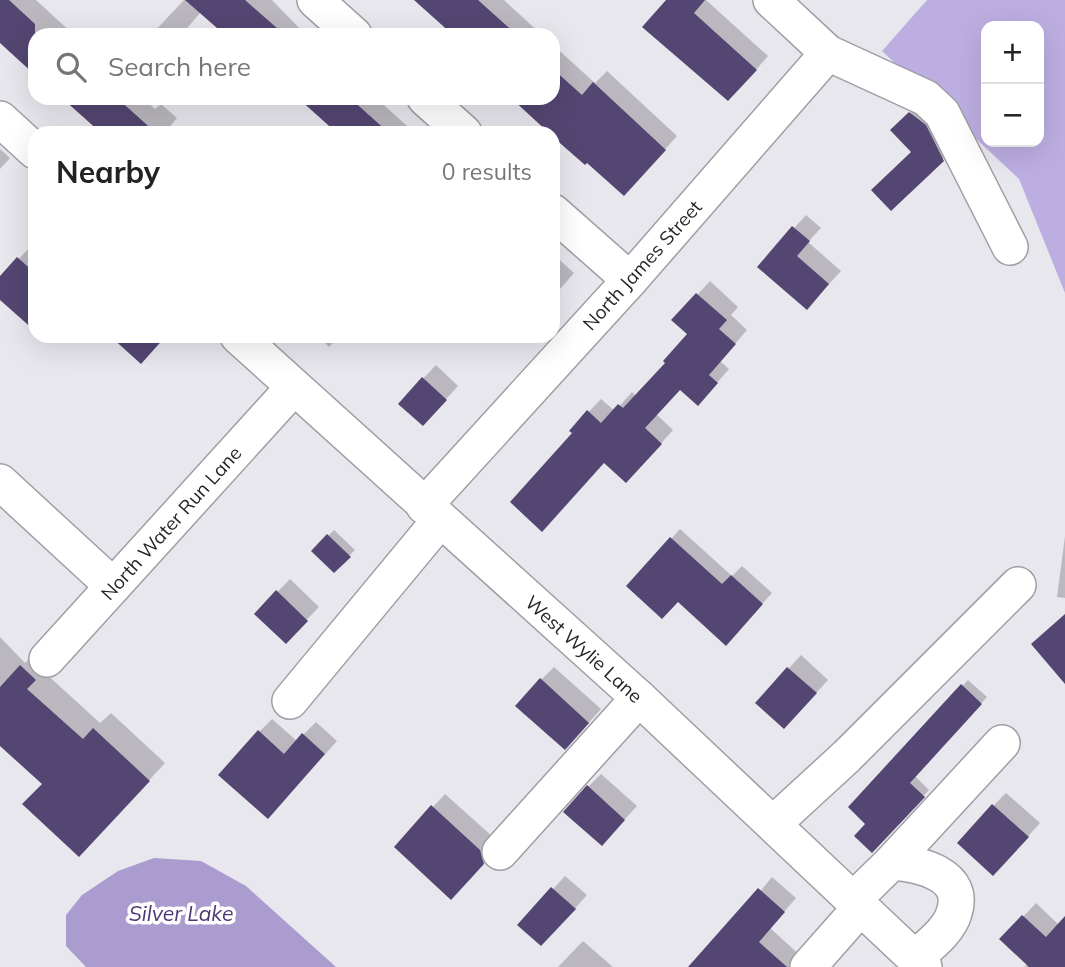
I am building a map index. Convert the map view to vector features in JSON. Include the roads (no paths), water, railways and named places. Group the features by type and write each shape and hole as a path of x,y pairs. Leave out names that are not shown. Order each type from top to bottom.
{"street":[{"path":"314,0 346,28"},
{"path":"771,0 828,53 926,97 942,113 1010,247"},
{"name":"North James Street","path":"290,701 432,513 828,53"},
{"path":"433,105 456,126"},
{"path":"0,119 28,145"},
{"path":"560,218 630,280"},
{"name":"West Wylie Lane","path":"246,343 639,698 920,963"},
{"name":"North Water Run Lane","path":"47,659 294,387"},
{"path":"0,482 113,586"},
{"path":"773,824 847,756 1018,586"},
{"path":"500,852 639,698"},
{"path":"808,967 892,862 1002,743"},
{"path":"892,862 929,868 942,875 951,886 956,900 954,914 920,963"}],"water":[{"name":"Silver Lake","path":"154,858 201,861 246,886 336,967 86,967 66,946 66,915 82,895 118,871"}]}
